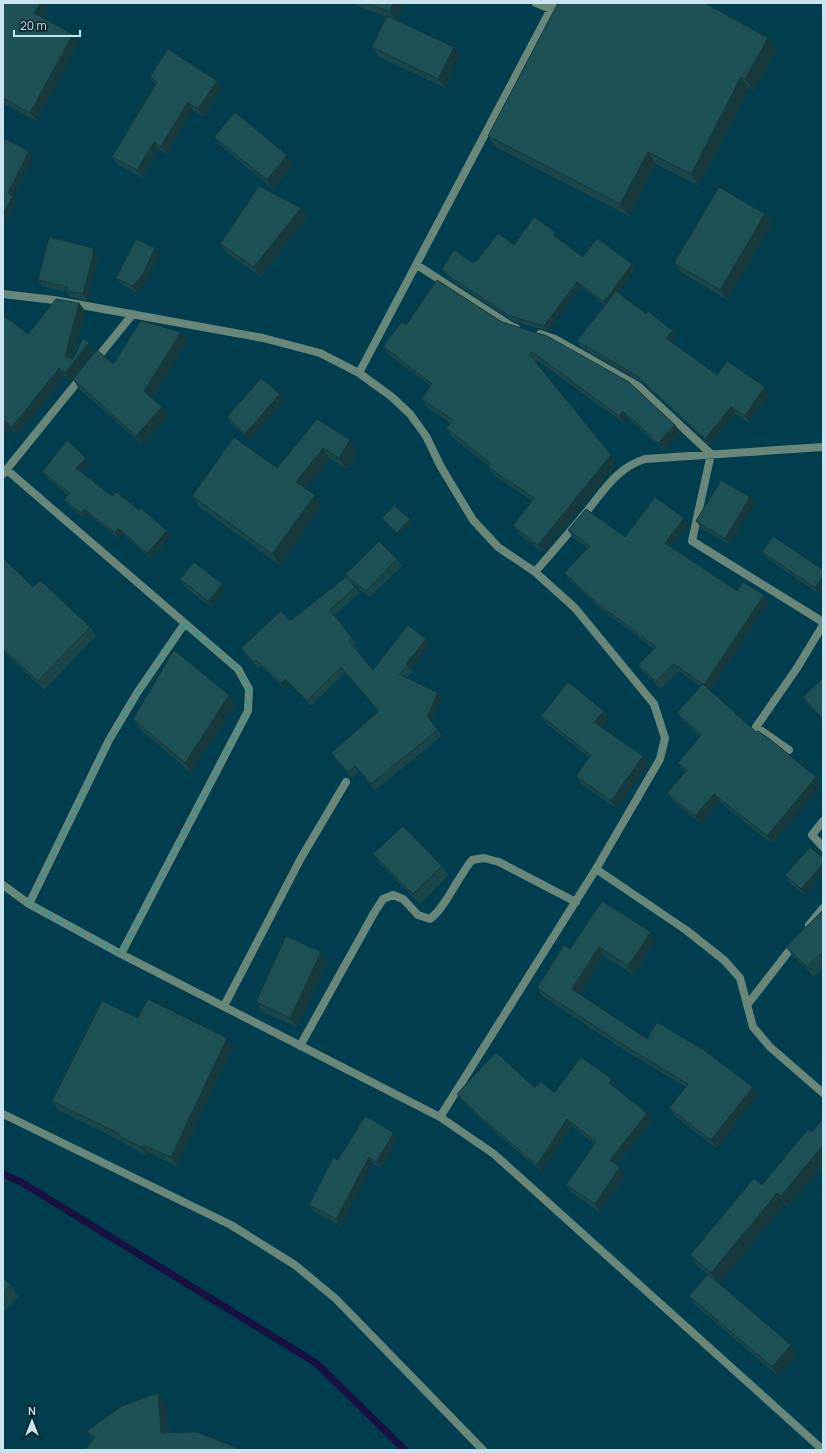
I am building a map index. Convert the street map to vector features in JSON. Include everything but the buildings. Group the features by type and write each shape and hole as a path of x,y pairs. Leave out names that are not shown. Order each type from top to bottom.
{"street":[{"path":"359,373 552,6 536,3"},
{"path":"417,265 511,326 556,339 638,386 711,454"},
{"path":"3,294 54,300 262,338 320,353 359,373 392,397 410,414 426,436 440,467 473,520 498,547 535,572 575,608 654,704 665,738 660,759 576,902 440,1117"},
{"path":"121,954 248,710 249,689 238,669 186,623 5,472 132,314"},
{"path":"535,572 609,483 635,462 645,459 823,447"},
{"path":"711,454 692,540 823,622"},
{"path":"29,904 109,740 137,693 186,623"},
{"path":"788,750 756,727 797,668 823,625"},
{"path":"224,1006 301,858 346,782"},
{"path":"823,821 812,835 823,847"},
{"path":"300,1046 383,899 393,896 403,899 418,915 430,919 437,914 463,871 472,860 484,858 499,862 576,902"},
{"path":"596,869 686,930 724,960 740,978 753,1027 770,1047 823,1093"},
{"path":"3,885 29,904 121,954 440,1117 494,1154 823,1450"},
{"path":"747,1005 823,908"},
{"path":"3,1114 231,1225 295,1265 336,1299 483,1450"}],"highlighted area":[{"path":"185,623 238,669 249,689 248,711 121,954 29,904 109,740 137,693"}],"waterway":[{"path":"3,1174 21,1182 316,1363 405,1450"}]}
